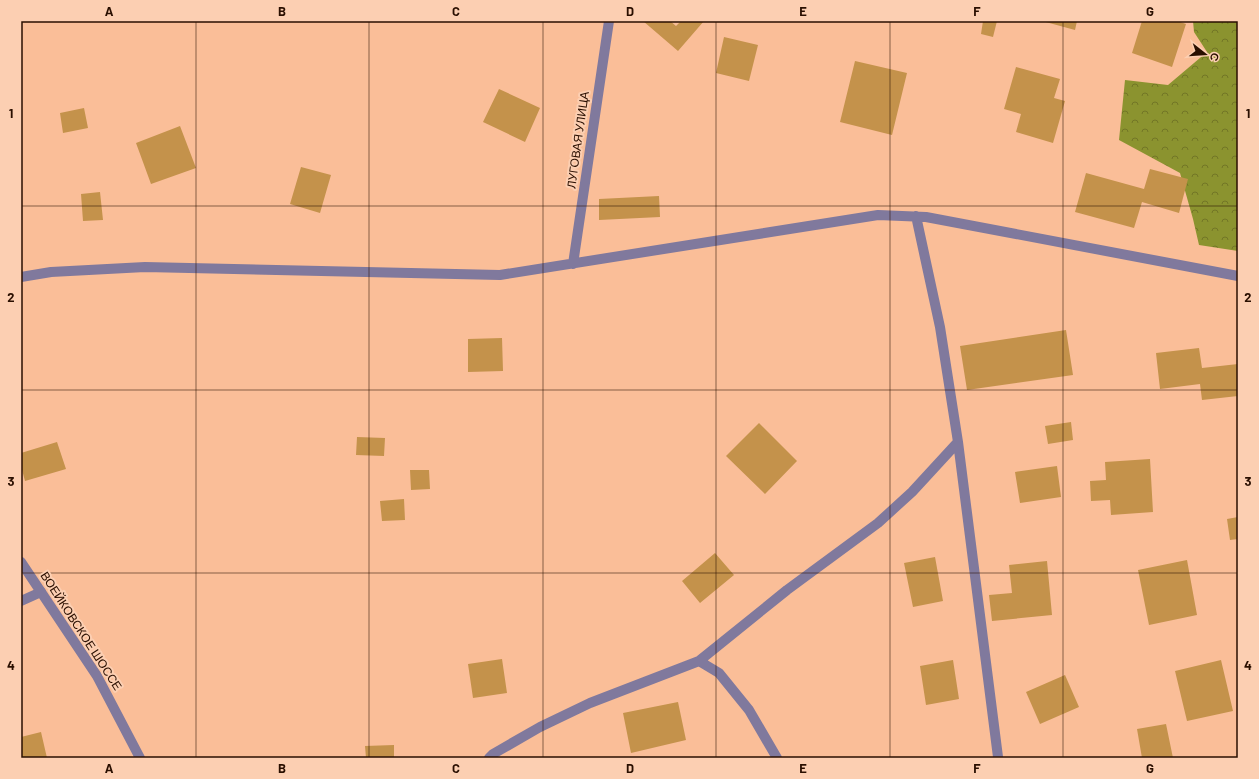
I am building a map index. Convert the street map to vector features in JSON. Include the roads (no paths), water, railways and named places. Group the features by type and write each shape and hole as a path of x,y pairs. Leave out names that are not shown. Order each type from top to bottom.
{"street":[{"name":"ЛУГОВАЯ УЛИЦА","path":"573,264 609,21"},
{"path":"21,277 52,272 145,267 500,275 878,215 926,217 1238,276"},
{"path":"916,216 940,327 958,442 998,758"},
{"path":"489,758 493,754 540,727 590,703 699,661 787,590 878,523 912,492 958,442"},
{"name":"ВОЕЙКОВСКОЕ ШОССЕ","path":"21,562 97,676 140,758"},
{"path":"21,601 41,592"},
{"path":"699,661 719,673 734,691 749,710 777,758"}]}
